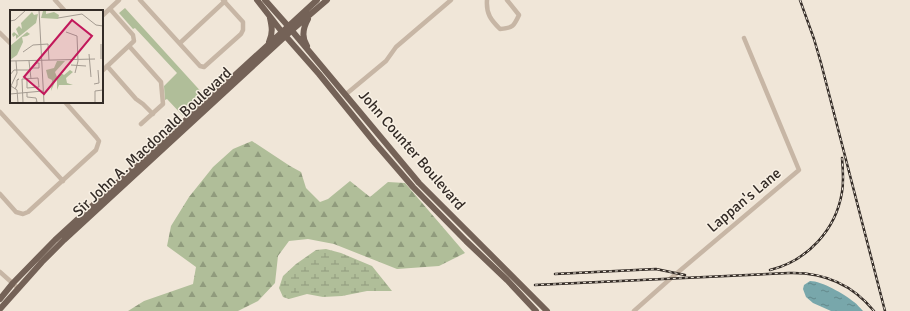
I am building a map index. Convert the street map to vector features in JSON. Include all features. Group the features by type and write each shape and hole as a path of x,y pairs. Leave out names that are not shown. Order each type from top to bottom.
{"main road":[{"name":"John Counter Boulevard","path":"257,0 413,187 507,280 536,311"},
{"name":"John Counter Boulevard","path":"265,0 419,183 547,311"},
{"name":"Sir John A. Macdonald Boulevard","path":"0,309 64,240 284,34 317,0"},
{"name":"Sir John A. Macdonald Boulevard","path":"290,28 309,16 327,0"},
{"path":"268,45 272,36 270,16"},
{"path":"309,16 304,25 303,33 305,42 316,60"},
{"name":"Sir John A. Macdonald Boulevard","path":"0,299 13,283 55,240 268,45 284,34"}],"street":[{"path":"55,0 64,10"},
{"path":"103,15 118,0"},
{"path":"140,0 180,44 200,66 204,67 241,34 244,30 243,22 224,1 180,44"},
{"path":"346,95 386,61 396,47 451,0"},
{"path":"487,0 487,7 491,19 500,29 515,25 519,15 507,0"},
{"path":"103,70 134,41 134,35 110,9"},
{"path":"1,34 10,43"},
{"name":"Lappan's Lane","path":"634,311 799,170 744,38"},
{"path":"129,46 161,82 163,104 141,124"},
{"path":"107,66 136,99 153,114"},
{"path":"0,194 16,212 23,214 28,212 96,150 99,141 65,103"},
{"path":"0,112 63,180"},
{"path":"0,272 18,288"}],"green space":[{"path":"125,8 205,96 183,116 167,99 165,100 164,86 177,73 119,13"},
{"path":"252,141 301,172 306,188 320,202 328,199 350,181 370,197 388,182 405,183 465,253 439,266 397,269 334,244 308,239 289,241 278,256 275,283 258,301 238,311 128,311 144,301 193,284 196,267 167,246 171,226 189,197 213,167 233,149"},
{"path":"326,249 341,253 372,266 392,291 367,291 342,296 323,297 307,294 289,299 283,297 279,288 283,276 296,264 316,250"}],"water":[{"path":"810,281 821,283 839,292 850,299 863,311 831,311 813,303 806,297 803,289 804,285"}],"railway":[{"path":"800,0 821,63 885,311"},
{"path":"770,270 783,266 796,259 818,242 826,231 839,206 843,180 842,158"},
{"path":"555,274 656,269 685,275"},
{"path":"535,285 802,273 825,277 847,287 874,311"}]}
